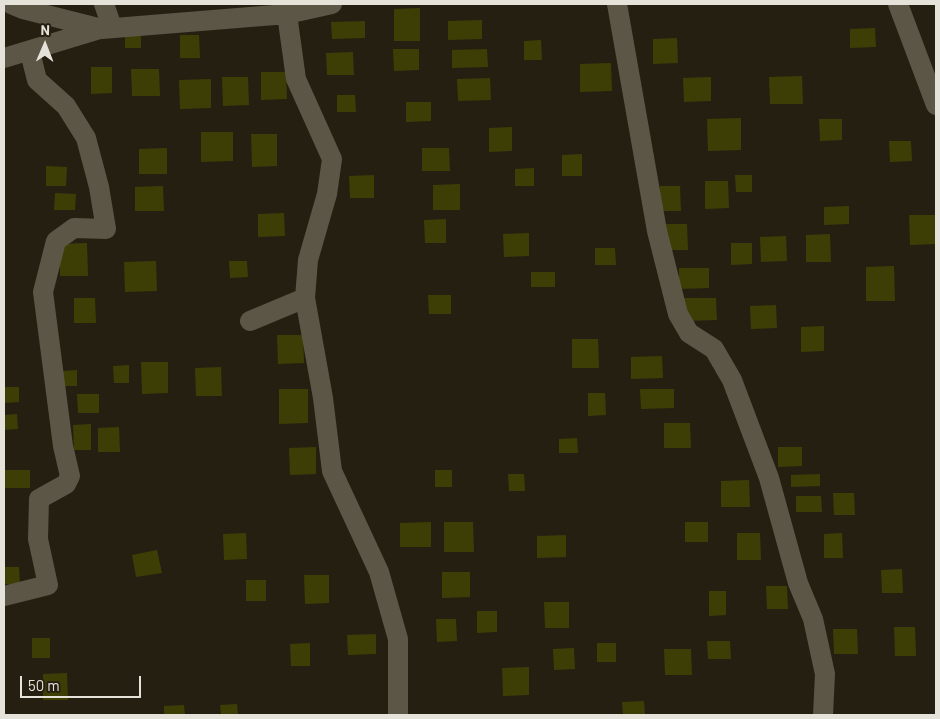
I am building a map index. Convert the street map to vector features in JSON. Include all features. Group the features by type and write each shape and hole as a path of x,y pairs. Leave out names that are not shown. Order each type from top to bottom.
{"street":[{"path":"11,4 23,9 107,28"},
{"path":"104,4 107,28"},
{"path":"4,58 30,52 65,39 107,28 287,14 332,4"},
{"path":"617,4 657,231 678,314 689,333 714,349 732,380 769,478 798,583 813,620 825,674 822,715"},
{"path":"898,4 936,105"},
{"path":"287,14 296,79 332,159 327,194 308,260 305,298 323,398 332,471 380,572 398,639 398,715"},
{"path":"4,596 48,585 38,539 38,498 66,484 70,476 63,446 43,292 56,241 74,228 106,229 99,187 86,138 66,106 37,80 30,52"},
{"path":"250,321 305,298"}],"building":[{"path":"420,8 420,41 394,41 394,9"},
{"path":"482,20 482,39 448,40 448,21"},
{"path":"365,21 365,38 332,39 331,22"},
{"path":"875,28 876,47 850,48 850,29"},
{"path":"141,31 141,48 125,48 125,32"},
{"path":"180,35 199,35 200,58 180,58"},
{"path":"677,38 678,63 653,64 653,39"},
{"path":"541,40 542,60 524,60 524,41"},
{"path":"393,49 419,49 419,70 394,71"},
{"path":"487,49 488,67 452,68 452,50"},
{"path":"353,52 354,75 327,75 326,53"},
{"path":"611,63 612,91 580,92 580,64"},
{"path":"91,67 112,67 112,93 91,94"},
{"path":"131,69 159,69 160,96 132,96"},
{"path":"261,72 286,72 287,99 261,100"},
{"path":"802,76 803,104 770,104 769,77"},
{"path":"222,77 248,77 249,105 223,106"},
{"path":"711,77 711,101 684,102 683,78"},
{"path":"490,78 491,100 458,101 457,79"},
{"path":"211,79 211,108 180,109 179,80"},
{"path":"337,95 355,95 356,112 337,112"},
{"path":"406,102 431,102 431,121 406,122"},
{"path":"741,118 741,150 708,151 707,119"},
{"path":"819,119 842,119 842,140 820,141"},
{"path":"512,127 512,151 489,152 489,128"},
{"path":"201,132 233,132 233,161 201,162"},
{"path":"251,134 277,134 277,166 252,167"},
{"path":"889,141 911,141 912,161 890,162"},
{"path":"167,148 167,174 139,174 139,149"},
{"path":"422,148 449,148 450,171 422,171"},
{"path":"582,154 582,176 562,176 562,155"},
{"path":"46,166 67,167 66,186 46,186"},
{"path":"534,168 534,186 515,186 515,169"},
{"path":"374,175 374,198 350,198 349,176"},
{"path":"735,175 752,175 752,192 736,192"},
{"path":"705,181 728,181 729,208 705,209"},
{"path":"460,184 460,210 433,210 433,185"},
{"path":"163,186 164,211 135,211 135,187"},
{"path":"660,186 680,186 681,211 660,211"},
{"path":"55,193 76,194 75,210 54,210"},
{"path":"849,206 849,224 824,225 824,207"},
{"path":"284,213 285,236 258,237 258,214"},
{"path":"909,215 936,215 936,244 910,245"},
{"path":"446,219 446,243 425,243 424,220"},
{"path":"664,224 687,224 688,250 664,250"},
{"path":"529,233 529,256 504,257 503,234"},
{"path":"830,234 831,262 806,262 806,235"},
{"path":"786,236 787,261 761,262 760,237"},
{"path":"87,243 88,276 60,276 60,244"},
{"path":"731,243 752,243 752,264 731,265"},
{"path":"595,248 615,248 616,265 595,265"},
{"path":"156,261 157,291 125,292 124,262"},
{"path":"229,261 247,261 248,277 230,278"},
{"path":"894,266 895,301 866,301 866,267"},
{"path":"679,268 709,268 709,288 679,289"},
{"path":"531,272 555,272 555,287 531,287"},
{"path":"428,295 451,295 451,314 429,314"},
{"path":"74,298 95,298 96,323 74,323"},
{"path":"684,298 716,298 717,320 684,321"},
{"path":"776,305 777,328 751,329 750,306"},
{"path":"824,326 824,351 801,352 801,327"},
{"path":"277,335 303,335 304,363 278,364"},
{"path":"572,339 598,339 599,368 572,368"},
{"path":"662,356 663,378 631,379 631,357"},
{"path":"141,362 168,362 168,393 142,394"},
{"path":"129,365 129,383 114,383 113,366"},
{"path":"221,367 222,396 196,396 195,368"},
{"path":"77,370 77,386 63,386 63,371"},
{"path":"4,387 19,387 19,402 4,403"},
{"path":"279,389 308,389 308,423 279,424"},
{"path":"640,389 674,389 674,408 641,409"},
{"path":"588,393 605,393 606,415 588,416"},
{"path":"77,394 99,394 99,413 78,413"},
{"path":"17,414 18,429 4,430 4,415"},
{"path":"664,423 690,423 691,448 664,448"},
{"path":"91,424 91,450 74,450 73,425"},
{"path":"119,427 120,452 98,452 98,428"},
{"path":"577,438 578,453 559,453 559,439"},
{"path":"316,447 316,474 290,475 289,448"},
{"path":"778,447 802,447 802,466 778,467"},
{"path":"4,470 30,470 30,488 4,488"},
{"path":"435,470 452,470 452,487 435,487"},
{"path":"508,474 524,474 525,491 509,491"},
{"path":"820,474 820,486 791,487 791,475"},
{"path":"749,480 750,507 721,507 721,481"},
{"path":"833,493 854,493 855,515 834,515"},
{"path":"796,496 821,496 822,512 796,512"},
{"path":"431,522 431,547 400,547 400,523"},
{"path":"444,522 473,522 474,552 444,552"},
{"path":"685,522 708,522 708,542 685,542"},
{"path":"246,533 247,559 224,560 223,534"},
{"path":"737,533 760,533 761,560 737,560"},
{"path":"842,533 843,558 824,558 824,534"},
{"path":"566,535 566,557 537,558 537,536"},
{"path":"157,550 162,573 136,577 132,555"},
{"path":"4,567 19,567 20,584 4,584"},
{"path":"902,569 903,593 882,593 881,570"},
{"path":"442,572 470,572 470,597 442,598"},
{"path":"304,575 329,575 329,603 305,604"},
{"path":"246,580 266,580 266,601 246,601"},
{"path":"766,586 787,586 788,609 767,609"},
{"path":"709,591 726,591 726,615 709,616"},
{"path":"544,602 569,602 569,628 545,628"},
{"path":"477,611 497,611 497,632 477,633"},
{"path":"436,619 456,619 457,641 437,642"},
{"path":"894,627 915,627 916,656 895,656"},
{"path":"833,629 857,629 858,654 834,654"},
{"path":"376,634 376,654 348,655 347,635"},
{"path":"32,638 50,638 50,658 32,658"},
{"path":"707,641 730,641 731,659 708,659"},
{"path":"310,643 310,666 291,666 290,644"},
{"path":"597,643 616,643 616,662 597,662"},
{"path":"574,648 575,669 554,670 553,649"},
{"path":"664,649 691,649 692,675 665,675"},
{"path":"529,667 529,695 503,696 502,668"},
{"path":"67,673 68,700 43,700 43,674"},
{"path":"644,701 645,715 623,715 622,702"},
{"path":"237,704 238,715 221,715 220,705"},
{"path":"184,705 185,715 164,715 164,706"}]}
